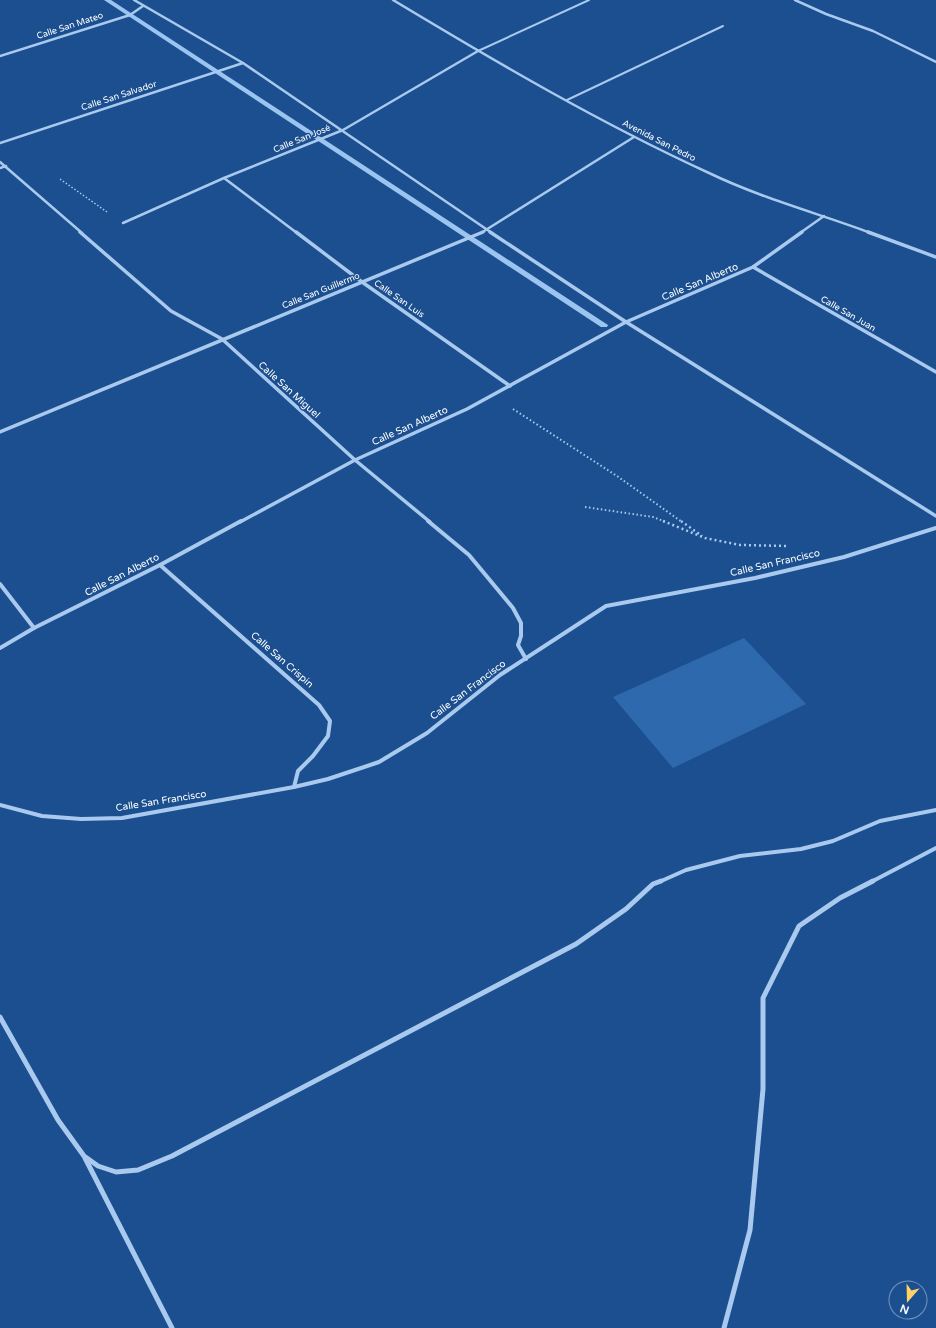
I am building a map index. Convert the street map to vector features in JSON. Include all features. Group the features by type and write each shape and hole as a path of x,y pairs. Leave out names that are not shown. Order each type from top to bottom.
{"street":[{"path":"134,0 243,64 487,230 626,322 936,516"},
{"name":"Avenida San Pedro","path":"393,0 478,51 634,137 710,174 767,198 824,216 936,257"},
{"path":"795,0 826,14 873,31 936,62"},
{"name":"Calle San Mateo","path":"0,56 130,15 143,6"},
{"name":"Calle San José","path":"123,223 224,178 342,130 478,51"},
{"name":"Calle San Salvador","path":"0,143 243,64"},
{"name":"Calle San Guillermo","path":"0,432 487,230 634,137"},
{"name":"Calle San Miguel","path":"0,162 171,311 222,339 355,460 469,555 513,608 521,623 521,636 518,645 526,659"},
{"path":"0,168 6,166"},
{"name":"Calle San Luis","path":"224,178 362,282 510,386"},
{"name":"Calle San Alberto","path":"0,648 34,628 160,565 355,460 467,409 626,322 753,267 824,216"},
{"name":"Calle San Juan","path":"753,267 936,372"},
{"name":"Calle San Francisco","path":"0,805 42,816 81,819 122,818 294,787 328,779 379,762 427,733 500,675 606,606 762,576 844,557 936,528"},
{"name":"Calle San Crispin","path":"160,565 319,705 330,721 328,736 313,756 298,771 294,787"},
{"path":"0,584 34,628"},
{"path":"84,1156 98,1166 116,1172 138,1170 172,1156 576,944 626,908 653,884 686,870 740,856 801,849 833,841 880,821 936,810"},
{"path":"724,1328 750,1230 763,1089 764,998 799,926 840,898 936,848"},
{"path":"0,1017 58,1120 84,1156 172,1328"}],"lane":[{"path":"478,51 589,0"},
{"path":"567,100 723,26"}],"path":[{"path":"493,395 617,476 705,538"},
{"path":"584,507 653,517 705,538 740,545 772,544 796,547"}],"shaded area":[{"path":"744,638 806,704 673,768 613,697"}],"waterway":[{"path":"107,0 604,325"}]}
